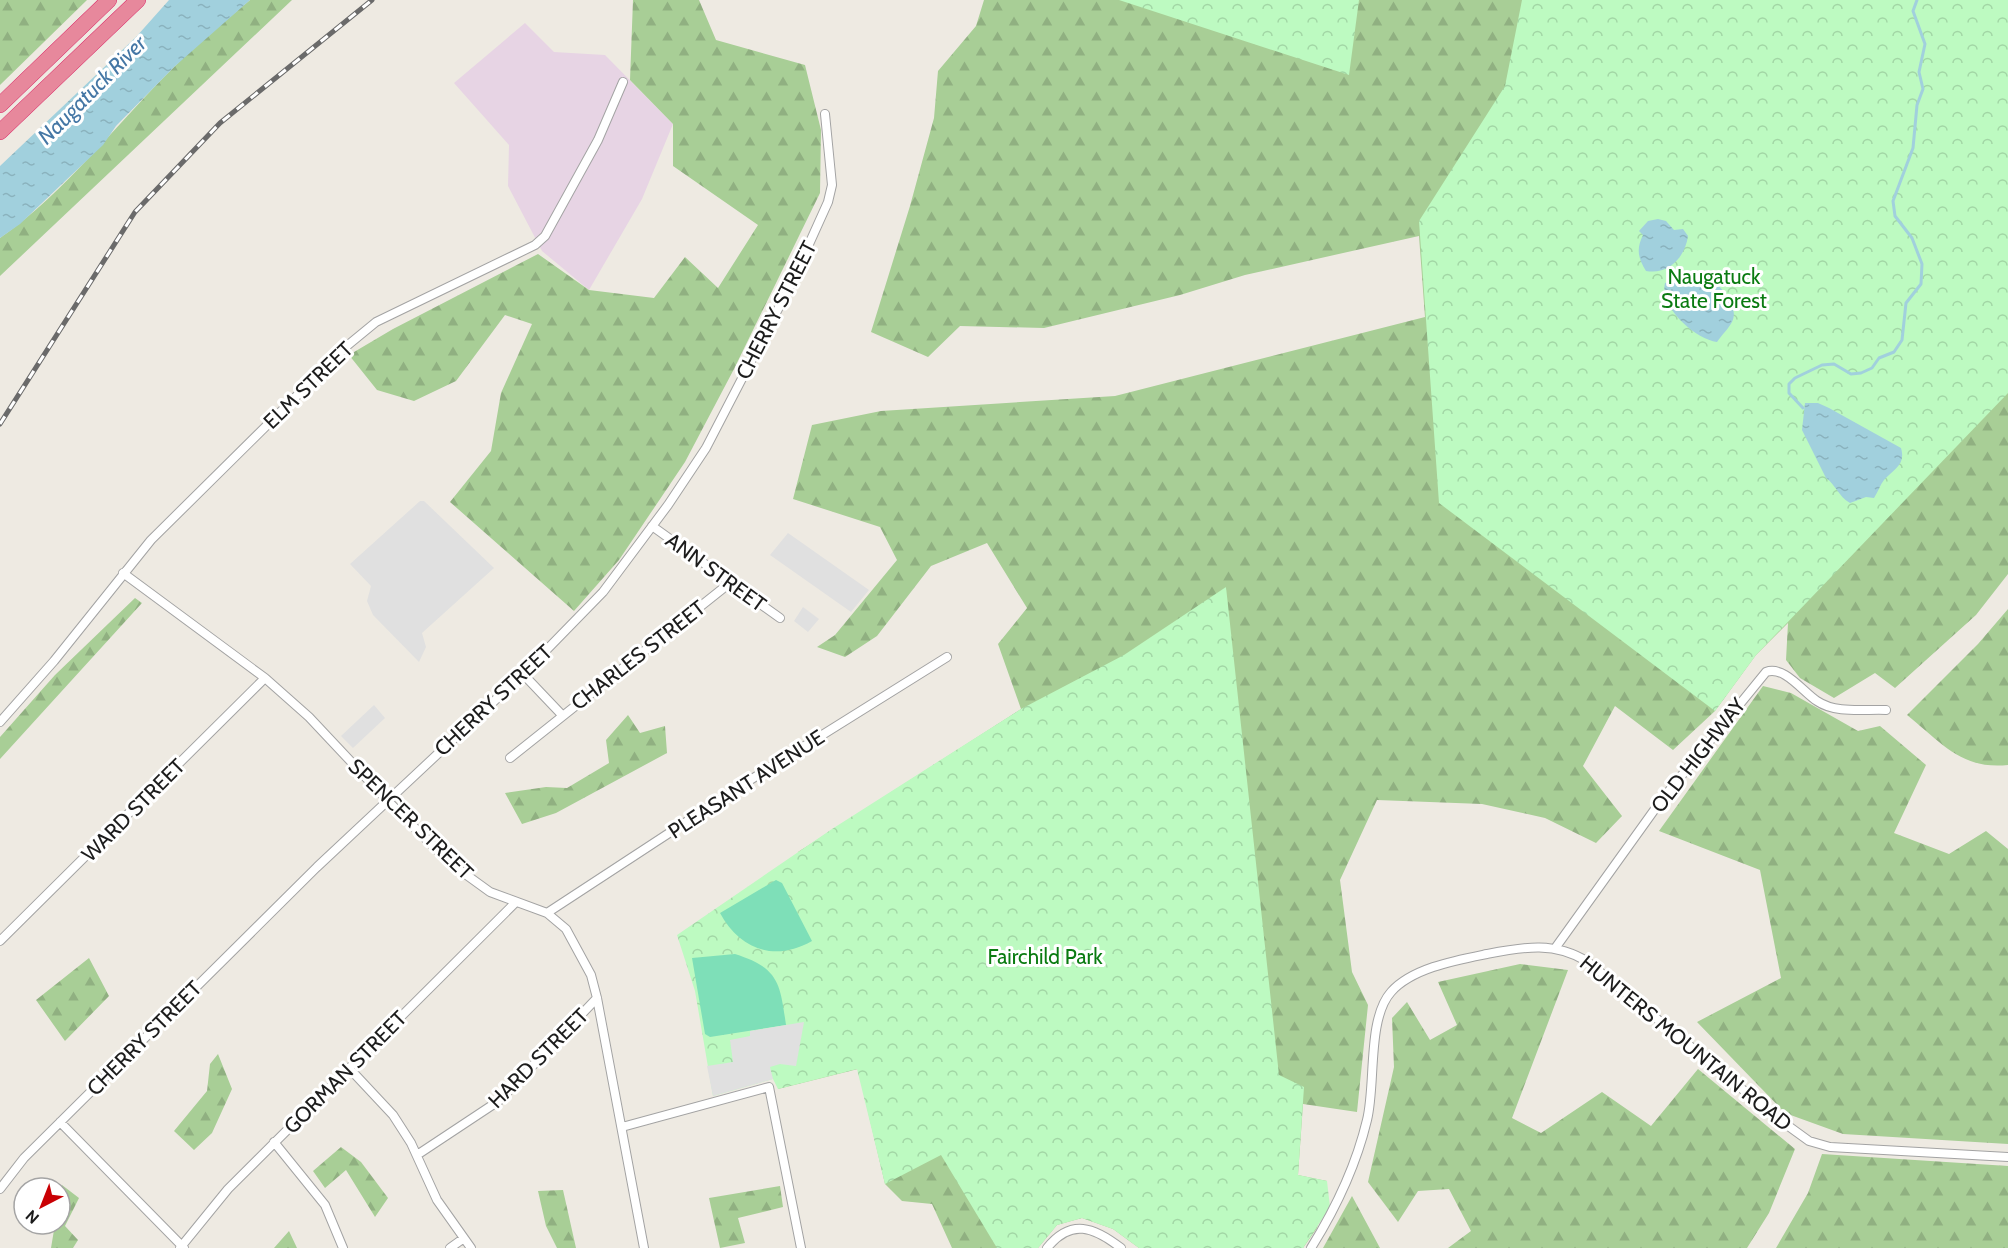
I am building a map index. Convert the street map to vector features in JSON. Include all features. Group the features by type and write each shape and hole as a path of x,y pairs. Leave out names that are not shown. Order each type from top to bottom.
{"highway":[{"path":"0,105 109,0"},
{"path":"0,132 138,0"}],"street":[{"name":"ELM STREET","path":"0,722 54,661 151,540 348,345 376,322 535,245 545,236 598,140 623,81"},
{"name":"CHERRY STREET","path":"0,1189 24,1158 60,1122 387,800 523,674 603,592 706,448 791,284 828,202 832,172 825,114"},
{"name":"ANN STREET","path":"652,526 780,618"},
{"name":"SPENCER STREET","path":"123,573 265,678 309,717 450,863 490,892 547,913 566,929 575,941 591,975 597,998 644,1248"},
{"name":"CHARLES STREET","path":"523,674 562,715 731,582"},
{"name":"PLEASANT AVENUE","path":"547,913 747,782 947,657"},
{"name":"OLD HIGHWAY","path":"1556,948 1656,809 1766,672 1774,670 1816,700 1830,707 1886,710"},
{"name":"WARD STREET","path":"0,941 265,678"},
{"path":"510,758 562,715"},
{"name":"GORMAN STREET","path":"182,1247 228,1189 516,903"},
{"name":"HUNTERS MOUNTAIN ROAD","path":"1311,1248 1338,1203 1363,1135 1371,1097 1379,1015 1390,992 1406,980 1450,963 1513,949 1556,948 1575,954 1614,982 1776,1117 1809,1141 1830,1147 2008,1157"},
{"name":"HARD STREET","path":"417,1155 500,1100 597,998"},
{"path":"349,1068 393,1115 417,1155 437,1200 471,1248"},
{"path":"622,1127 769,1087 801,1248"},
{"path":"60,1122 182,1247"},
{"path":"274,1142 325,1205 343,1248"},
{"path":"1047,1248 1062,1232 1079,1228 1093,1231 1121,1248"},
{"path":"450,1248 464,1238"}],"shaded area":[{"path":"525,23 554,52 605,55 673,124 642,199 589,290 542,251 508,186 509,145 454,83"},
{"path":"420,501 424,501 494,568 422,633 426,647 419,662 373,615 367,601 371,586 350,564"},
{"path":"788,533 869,590 851,612 770,555"},
{"path":"803,607 819,619 808,632 794,621"},
{"path":"374,705 385,718 353,748 341,736"},
{"path":"804,1022 796,1066 780,1064 770,1067 773,1079 713,1096 707,1066 733,1062 730,1040 750,1036 750,1031"}],"green space":[{"path":"0,0 87,0 0,85"},
{"path":"250,0 292,0 0,276 0,238 69,178 183,58"},
{"path":"633,0 699,0 716,40 805,65 821,130 820,193 734,369 685,462 619,560 574,611 450,502 491,451 501,393 532,324 505,315 456,381 414,401 377,390 349,355 393,329 538,254 589,290 654,298 685,257 718,288 758,225 673,166 673,124 630,80"},
{"path":"984,0 2008,0 2008,574 1976,615 1895,688 1875,673 1834,698 1800,678 1786,660 1788,623 1756,655 1715,711 1673,750 1615,706 1583,766 1622,816 1596,843 1545,818 1482,804 1377,800 1340,880 1352,972 1368,1005 1357,1112 1303,1104 1298,1175 1327,1181 1317,1228 1303,1248 1139,1248 1113,1229 1082,1218 1057,1225 1038,1248 952,1248 932,1204 902,1201 885,1184 858,1069 778,1089 798,852 1021,709 998,644 1027,608 987,543 931,566 877,636 845,657 817,647 835,635 897,560 880,527 793,499 812,425 881,411 1115,396 1425,317 1419,236 1245,275 1180,295 1044,328 960,326 928,357 871,332 910,206 934,118 938,71 976,26"},
{"path":"1119,0 1359,0 1349,75"},
{"name":"Naugatuck State Forest","path":"1522,0 2008,0 2008,393 1756,655 1715,711 1439,503 1419,221 1505,86"},
{"name":"Fairchild Park","path":"1226,587 1279,1075 1304,1087 1298,1175 1327,1181 1330,1207 1303,1248 1139,1248 1113,1229 1082,1218 1057,1225 1038,1248 997,1248 941,1155 885,1184 857,1069 778,1089 773,1079 713,1096 695,991 677,935 832,829 961,747 1021,709 1124,655"},
{"path":"135,598 142,603 0,759 0,737 55,675"},
{"path":"2008,609 2008,765 1977,763 1953,752 1907,715 1978,644"},
{"path":"1763,686 1791,693 1858,731 1880,726 1926,765 1894,833 1949,854 1986,831 2008,849 2008,1144 1843,1134 1785,1113 1697,1022 1781,978 1760,870 1659,831"},
{"path":"628,715 640,733 665,726 667,753 556,813 522,824 505,793 546,787 567,788 609,763 606,740"},
{"path":"776,880 782,883 812,941 785,951 760,949 748,944 728,926 720,913"},
{"path":"735,954 761,965 775,979 782,998 786,1025 710,1037 705,1034 692,958"},
{"path":"89,958 109,996 65,1041 36,1000"},
{"path":"1520,964 1568,970 1512,1118 1541,1133 1602,1092 1651,1126 1698,1069 1795,1149 1769,1213 1747,1248 1448,1248 1471,1231 1449,1189 1418,1191 1398,1222 1368,1182 1394,1067 1392,1018 1407,1002 1430,1040 1457,1025 1438,982"},
{"path":"218,1054 232,1089 212,1133 194,1150 174,1131 207,1091 210,1064"},
{"path":"341,1147 361,1162 388,1198 375,1217 346,1170 325,1188 313,1171"},
{"path":"1822,1154 2008,1166 2008,1248 1776,1248 1808,1193"},
{"path":"780,1186 783,1207 738,1218 745,1243 720,1248 709,1198"},
{"path":"563,1190 576,1248 557,1248 546,1226 538,1191"},
{"path":"72,1193 79,1198 72,1212"},
{"path":"1352,1196 1380,1248 1323,1248"},
{"path":"289,1231 297,1248 274,1248"},
{"path":"72,1234 78,1240 73,1248 51,1248 53,1236 72,1236"}],"water":[{"name":"Naugatuck River","path":"169,0 250,0 174,67 116,126 103,145 20,224 0,238 0,166 136,37"},
{"path":"1658,219 1666,221 1674,230 1683,229 1688,236 1683,251 1674,263 1662,270 1646,271 1639,253 1643,235 1639,231 1648,221"},
{"path":"1688,277 1708,277 1728,296 1734,316 1729,327 1717,342 1708,340 1689,328 1667,302 1665,283"},
{"path":"1805,403 1818,403 1829,408 1901,448 1900,463 1884,480 1874,498 1866,497 1850,503 1826,478 1802,430"}],"waterway":[{"path":"1803,408 1789,393 1789,384 1795,378 1822,365 1834,364 1851,374 1861,373 1872,368 1879,358 1894,352 1902,340 1906,303 1921,284 1922,264 1912,238 1895,216 1893,201 1913,148 1917,105 1923,89 1919,72 1925,44 1913,11 1917,0"}],"railway":[{"path":"0,424 135,212 220,123 372,0"}]}
